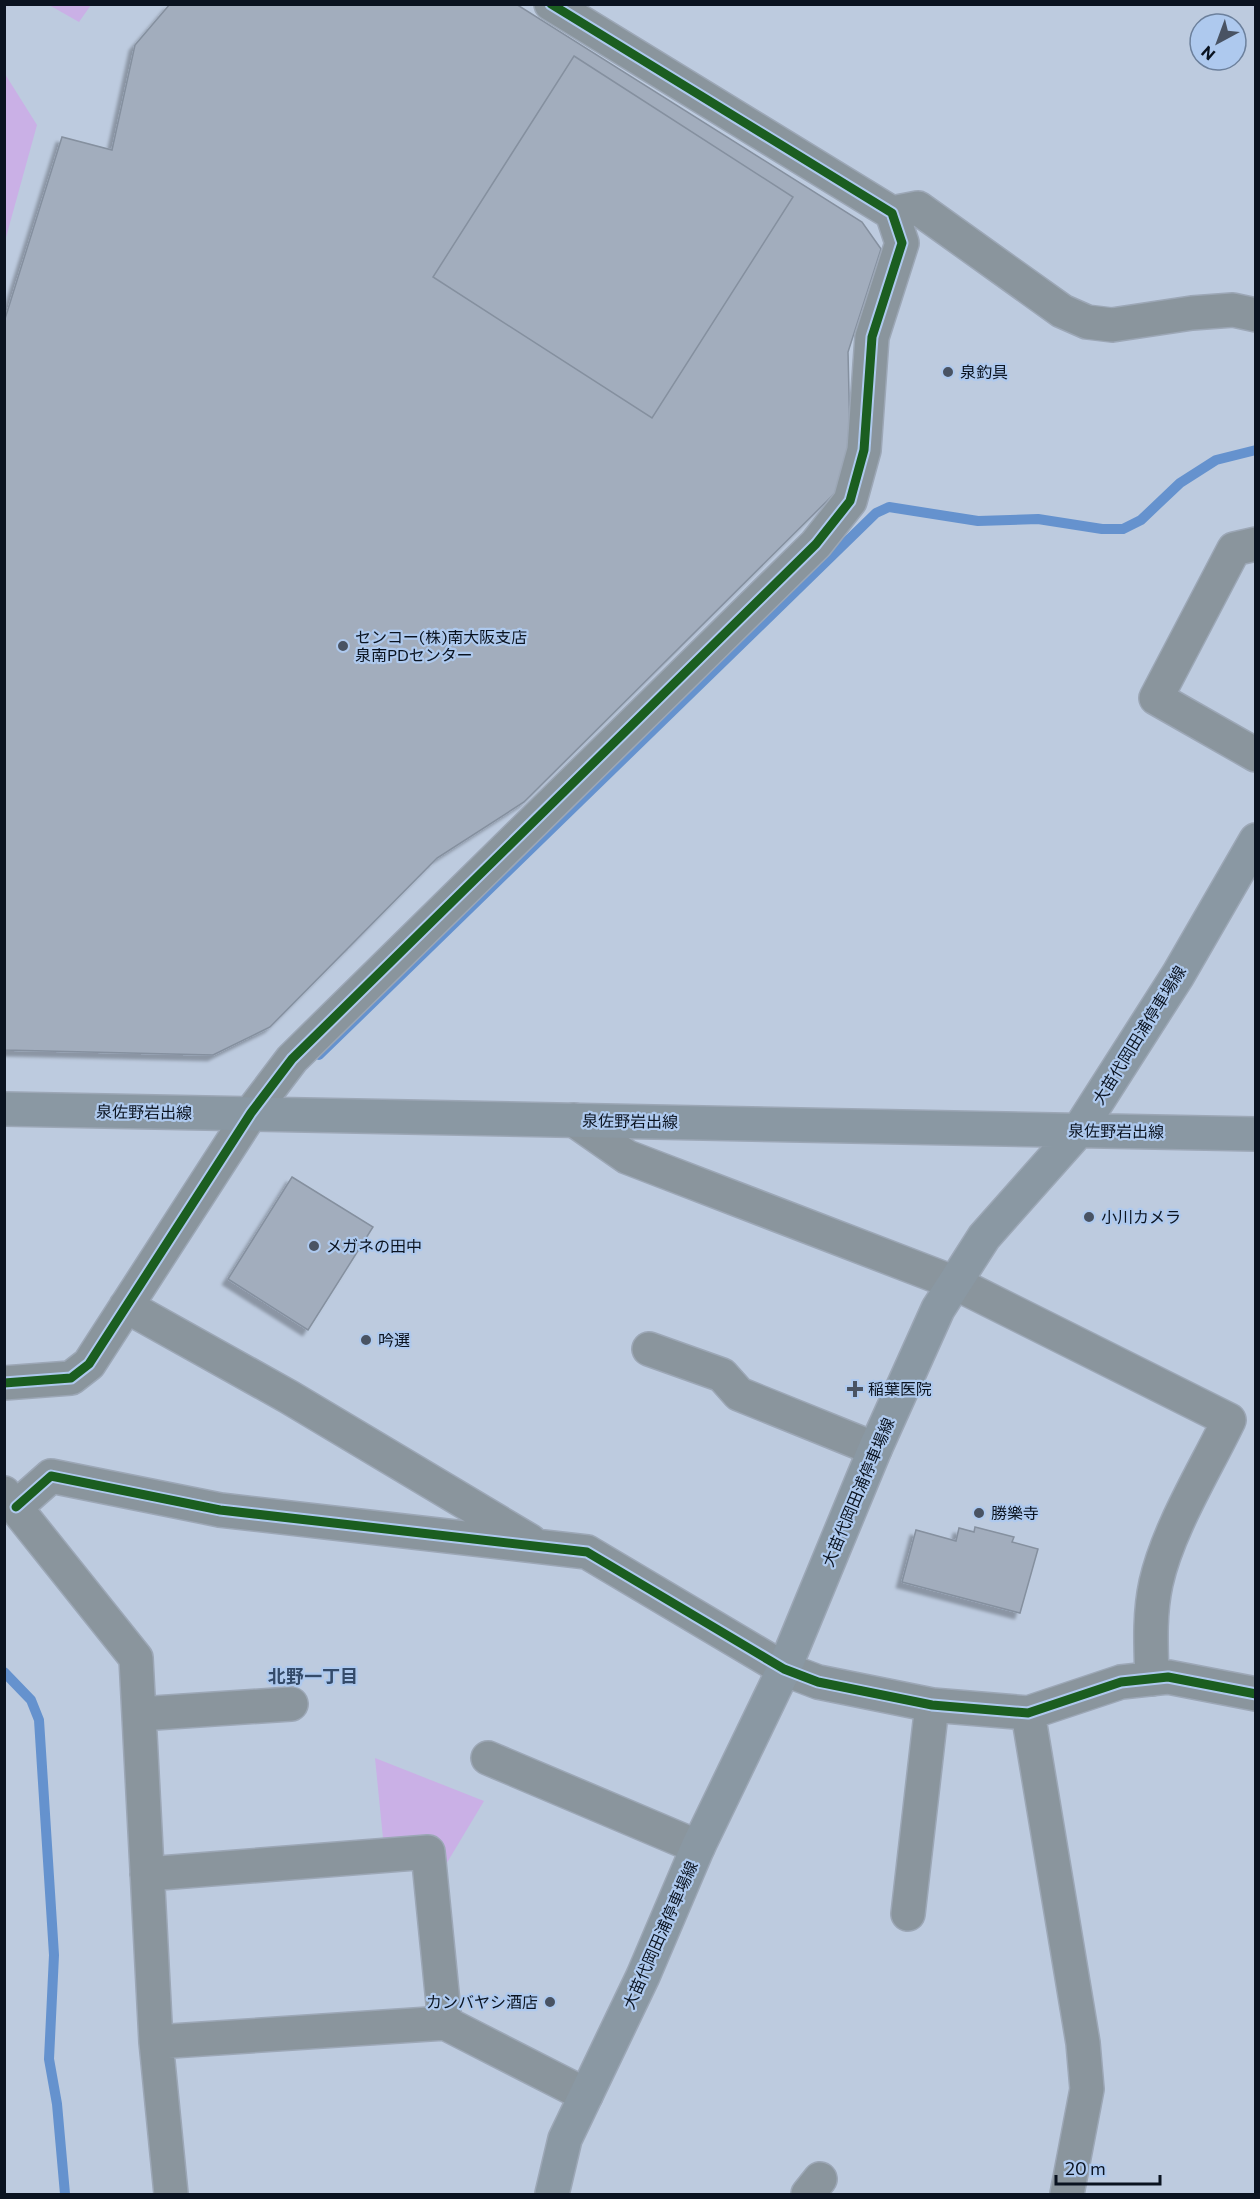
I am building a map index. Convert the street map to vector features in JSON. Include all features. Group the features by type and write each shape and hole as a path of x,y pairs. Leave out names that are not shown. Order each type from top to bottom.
{"main road":[{"name":"大苗代岡田浦停車場線","path":"552,2194 565,2139 643,1976 698,1847 784,1669 875,1449 938,1309 984,1237 1079,1130 1179,975 1256,840"},
{"name":"泉佐野岩出線","path":"4,1109 1256,1134"}],"street":[{"path":"4,1383 71,1378 89,1364 251,1113 292,1059 816,544 850,501 864,450 872,337 902,243 891,213 551,4"},
{"path":"891,213 918,208 1062,311 1087,322 1112,325 1192,313 1222,311 1256,315"},
{"path":"1256,544 1234,549 1156,698 1256,755"},
{"path":"574,1120 627,1157 955,1283 1229,1420 1174,1533 1156,1582 1150,1626 1152,1679"},
{"path":"126,1306 289,1397 539,1547"},
{"path":"649,1348 722,1375 739,1394 875,1449"},
{"path":"171,2194 156,2042 136,1658 10,1500 51,1476 220,1510 587,1552 784,1669 818,1682 932,1705 1028,1713 1120,1682 1168,1677 1256,1694"},
{"path":"139,1714 291,1704"},
{"path":"908,1914 932,1705"},
{"path":"1028,1713 1084,2054 1087,2089 1067,2194"},
{"path":"488,1758 698,1847"},
{"path":"147,1874 428,1852 445,2023"},
{"path":"156,2042 445,2023 586,2095"}],"shaded area":[{"path":"49,5 91,5 79,22"},
{"path":"5,74 37,125 5,241"},
{"path":"375,1758 484,1801 442,1871 384,1848"}],"building":[{"name":"センコー(株)南大阪支店 泉南PDセンター","path":"170,4 516,4 862,222 881,249 848,352 850,437 838,490 524,802 437,858 270,1027 213,1055 4,1050 4,322 62,137 112,150 135,45"},
{"path":"574,56 793,197 652,418 433,277"},
{"path":"292,1177 373,1227 308,1330 228,1279"},
{"path":"975,1527 1014,1537 1012,1542 1038,1549 1020,1613 902,1582 916,1530 956,1541 959,1528 974,1532"}],"waterway":[{"path":"319,1055 876,513 889,507 978,521 1038,519 1102,529 1123,529 1141,520 1180,483 1216,460 1256,450"},
{"path":"4,1672 31,1700 39,1720 54,1955 49,2059 57,2104 65,2194"}],"cycle path":[{"path":"4,1383 71,1378 89,1364 251,1113 292,1059 816,544 850,501 864,450 872,337 902,243 892,213 551,4"},
{"path":"16,1507 51,1476 220,1510 587,1552 784,1669 818,1682 932,1705 1028,1713 1121,1682 1168,1677 1256,1694"}],"place":[{"name":"泉釣具","path":"948,372"},
{"name":"センコー(株)南大阪支店 泉南PDセンター","path":"343,646"},
{"name":"小川カメラ","path":"1089,1217"},
{"name":"メガネの田中","path":"314,1246"},
{"name":"吟選","path":"366,1340"},
{"name":"稲葉医院","path":"855,1389"},
{"name":"勝樂寺","path":"979,1513"},
{"name":"カンバヤシ酒店","path":"550,2002"}],"district":[{"name":"北野一丁目","path":"313,1677"}]}
